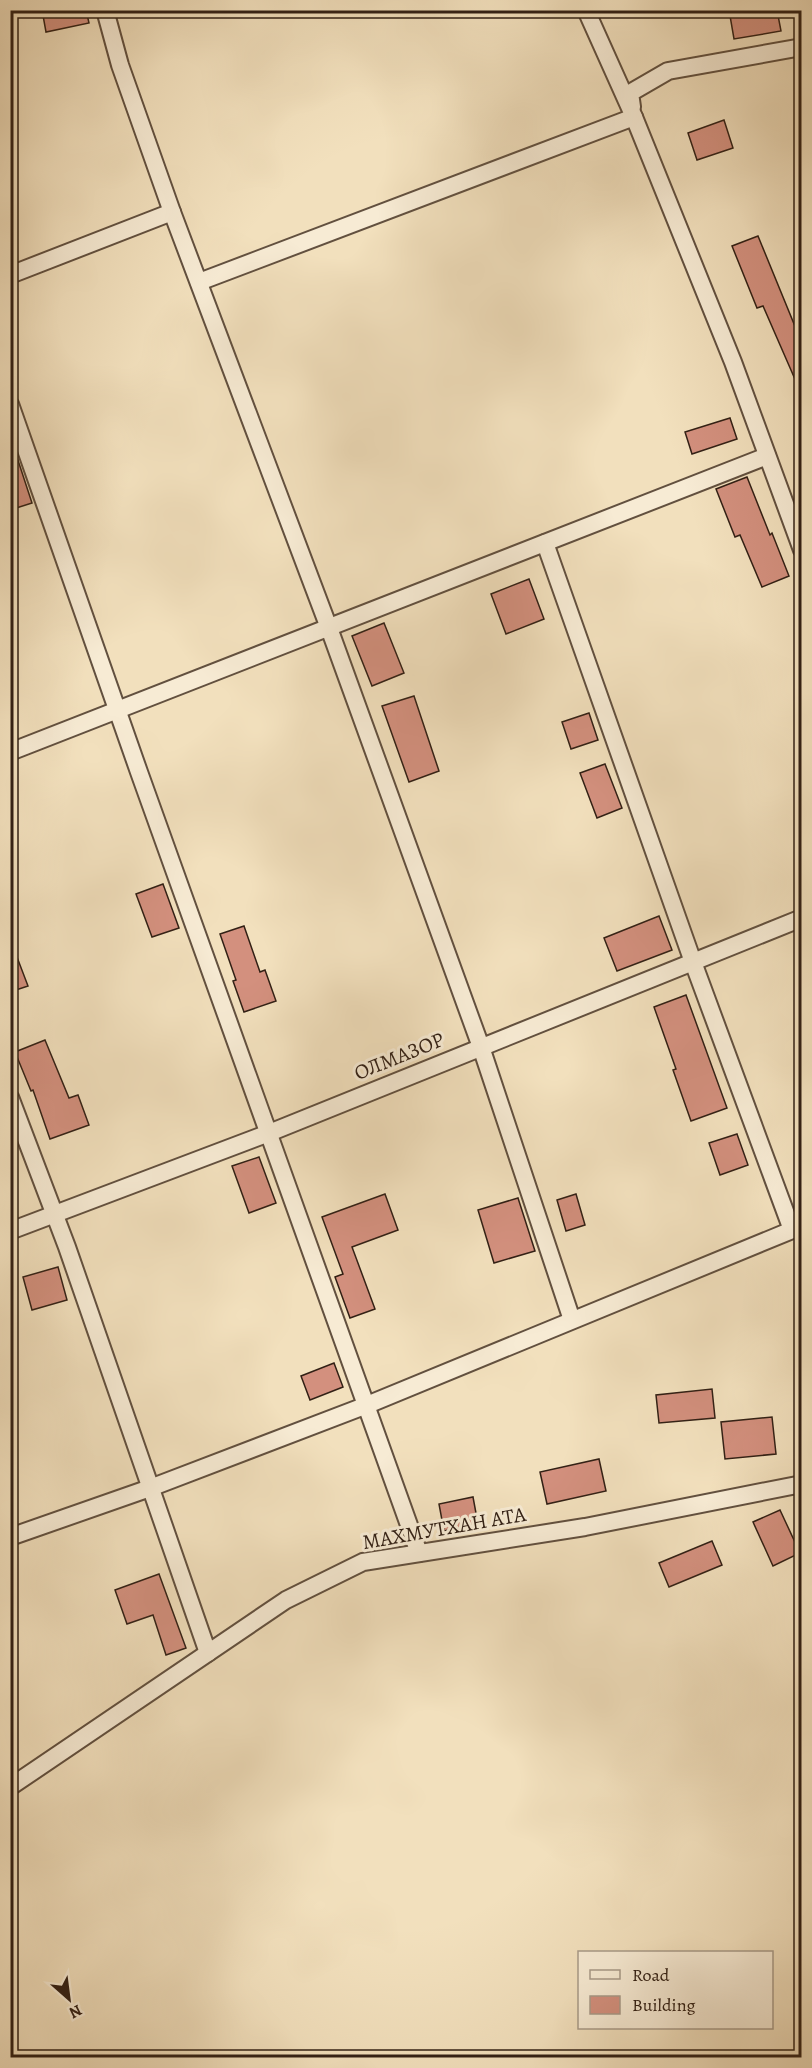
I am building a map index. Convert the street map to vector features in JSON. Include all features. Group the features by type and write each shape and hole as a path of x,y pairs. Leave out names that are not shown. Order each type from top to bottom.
{"street":[{"path":"105,10 120,65 172,212 329,628 481,1047 572,1320"},
{"path":"586,10 634,117 733,362 801,550"},
{"path":"634,117 630,93 668,71 801,47"},
{"path":"199,282 634,117"},
{"path":"10,275 172,212"},
{"path":"10,404 419,1553"},
{"path":"10,752 767,456"},
{"path":"10,1537 150,1488 367,1405 797,1228 693,962 545,543"},
{"name":"ОЛМАЗОР","path":"10,1231 269,1133 801,918"},
{"path":"10,1097 54,1213 208,1653"},
{"name":"МАХМУТХАН АТА","path":"10,1787 286,1600 363,1562 585,1527 801,1484"}],"building":[{"path":"42,10 86,10 89,23 46,32"},
{"path":"729,10 777,10 781,31 734,39"},
{"path":"724,120 733,148 697,160 688,133"},
{"path":"758,236 801,341 801,393 763,306 757,308 732,246"},
{"path":"730,418 737,439 692,454 685,432"},
{"path":"10,442 12,442 32,503 10,510"},
{"path":"747,477 789,576 762,587 740,535 735,537 716,489"},
{"path":"529,579 544,619 506,634 491,594"},
{"path":"384,623 404,673 372,686 352,636"},
{"path":"414,696 439,771 409,782 382,706"},
{"path":"589,713 598,740 571,749 562,722"},
{"path":"605,764 622,808 597,818 580,773"},
{"path":"163,884 179,928 152,937 136,894"},
{"path":"659,916 672,950 617,971 604,938"},
{"path":"244,926 260,972 265,970 276,1001 244,1012 220,934"},
{"path":"10,944 12,944 28,986 10,992"},
{"path":"686,995 727,1108 691,1121 654,1007"},
{"path":"45,1040 69,1098 78,1095 89,1125 50,1139 33,1090 31,1091 15,1052"},
{"path":"737,1134 748,1165 720,1175 709,1143"},
{"path":"259,1157 276,1203 249,1213 232,1166"},
{"path":"385,1194 398,1230 352,1247 375,1309 350,1318 335,1277 343,1274 322,1217"},
{"path":"576,1194 585,1225 566,1231 557,1200"},
{"path":"518,1198 535,1251 494,1263 478,1210"},
{"path":"58,1267 67,1300 32,1310 23,1277"},
{"path":"334,1363 343,1387 310,1400 301,1376"},
{"path":"712,1389 715,1418 659,1423 656,1395"},
{"path":"772,1417 776,1454 725,1459 721,1422"},
{"path":"599,1459 606,1491 547,1504 540,1472"},
{"path":"473,1497 478,1524 444,1531 439,1504"},
{"path":"780,1510 800,1553 773,1566 753,1522"},
{"path":"712,1541 722,1565 669,1587 659,1563"},
{"path":"159,1574 186,1648 166,1655 153,1615 127,1624 115,1590"}]}
